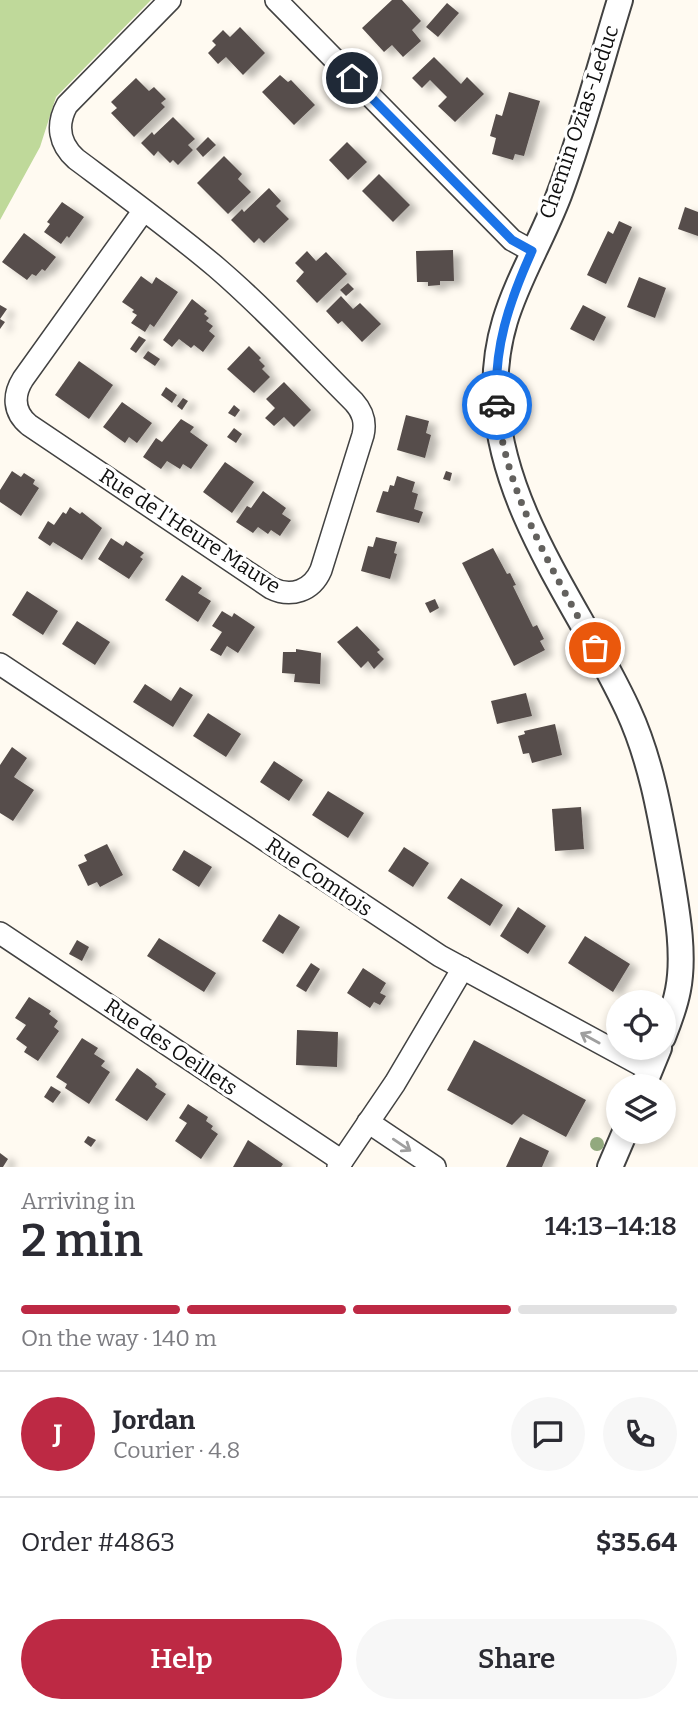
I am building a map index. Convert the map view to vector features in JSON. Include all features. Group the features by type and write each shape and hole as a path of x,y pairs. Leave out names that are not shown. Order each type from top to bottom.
{"street":[{"name":"Rue de l'Heure Mauve","path":"144,210 23,379 16,397 19,413 29,425 271,588 282,593 300,591 311,585 321,570 363,435 361,412 269,316 217,268 144,210 71,155 61,137 63,111 71,100 170,0"},
{"path":"276,0 512,240 532,251"},
{"name":"Chemin Ozias-Leduc","path":"620,0 560,192 505,318 498,352 496,388 501,439 514,485 561,584 626,706 651,773 674,892 679,949 676,995"},
{"name":"Rue Comtois","path":"0,664 407,936 651,1068"},
{"name":"Rue des Oeillets","path":"0,933 340,1164"},
{"path":"340,1164 416,1048 463,968"},
{"path":"369,1122 435,1167"},
{"path":"610,1167 620,1144"}],"green space":[{"path":"0,0 151,0 56,97 40,147 0,220"}],"building":[{"path":"392,0 402,0 421,21 412,30 421,41 403,57 392,45 384,52 362,28"},
{"path":"447,3 459,13 438,37 426,27"},
{"path":"240,27 265,53 243,75 226,57 218,64 208,53 216,45 212,41 223,30 230,37"},
{"path":"434,57 461,84 467,77 484,94 455,122 438,106 447,97 430,80 422,88 412,78"},
{"path":"280,75 288,82 291,80 315,105 294,125 262,92"},
{"path":"136,78 149,91 154,87 166,99 161,103 165,107 134,137 111,113 117,108 111,102"},
{"path":"509,92 540,101 524,156 515,154 513,160 492,154 496,138 490,136 496,114 502,116"},
{"path":"173,117 195,139 188,145 193,150 178,165 173,160 170,163 158,151 154,156 141,143"},
{"path":"208,137 216,145 203,157 196,149"},
{"path":"347,142 367,162 348,180 329,160"},
{"path":"224,156 242,174 238,179 251,192 228,214 197,183"},
{"path":"379,174 410,205 393,222 362,191"},
{"path":"269,188 281,201 276,206 289,219 264,243 259,238 254,243 231,220 242,209 244,212"},
{"path":"62,202 84,217 69,238 67,236 61,244 44,232 50,224 47,222"},
{"path":"685,207 698,212 698,236 678,229"},
{"path":"619,221 632,227 606,284 587,275 608,231 613,234"},
{"path":"24,233 56,257 45,271 42,269 36,276 32,274 27,280 2,262"},
{"path":"453,250 454,281 440,281 440,285 428,286 428,282 417,282 416,251"},
{"path":"307,251 316,261 326,252 347,274 317,303 296,281 304,272 295,263"},
{"path":"141,276 152,284 156,277 178,292 154,327 150,324 145,332 131,323 137,315 122,302"},
{"path":"639,277 666,288 655,318 627,307"},
{"path":"348,283 354,289 346,296 340,290"},
{"path":"341,296 353,309 360,303 381,324 362,342 342,321 338,324 326,311"},
{"path":"192,299 207,311 204,314 209,318 206,321 213,326 209,331 215,336 203,352 194,345 191,348 179,339 172,347 163,340"},
{"path":"0,305 7,309 0,319"},
{"path":"583,305 606,317 594,341 570,329"},
{"path":"139,336 146,340 136,353 130,349"},
{"path":"249,346 261,358 259,360 265,366 262,369 270,377 254,393 227,369"},
{"path":"148,351 160,359 155,366 143,358"},
{"path":"79,361 113,385 89,419 55,395"},
{"path":"284,382 311,410 294,427 284,417 274,426 265,418 275,408 266,399"},
{"path":"166,387 177,395 172,403 161,395"},
{"path":"183,398 188,401 182,410 177,406"},
{"path":"122,402 152,423 137,443 129,437 125,443 103,427"},
{"path":"234,405 240,410 235,417 228,413"},
{"path":"406,415 429,421 426,433 431,435 425,458 397,450"},
{"path":"181,419 194,427 190,432 208,445 191,469 183,464 180,469 167,461 161,469 143,457 156,438 162,442"},
{"path":"234,428 242,434 236,443 227,437"},
{"path":"225,462 254,482 232,513 203,492"},
{"path":"12,471 21,477 24,473 35,480 33,484 39,488 21,516 0,502 0,490"},
{"path":"446,471 452,473 450,481 443,479"},
{"path":"397,476 415,482 412,492 418,494 414,509 423,512 419,523 376,512 383,491 388,492 390,485 394,486"},
{"path":"263,491 286,508 282,514 291,520 280,536 271,530 268,534 258,527 253,533 236,522 247,506 251,508"},
{"path":"70,507 80,514 82,512 102,528 82,560 53,542 50,546 38,538 48,521 54,525"},
{"path":"376,537 397,542 394,553 397,554 390,579 361,571 368,546 373,547"},
{"path":"111,538 123,546 126,541 144,553 140,557 143,559 129,579 98,559"},
{"path":"493,548 507,574 510,573 516,585 513,586 533,627 537,625 544,639 540,641 545,650 514,666 462,563"},
{"path":"182,575 202,588 198,593 211,601 198,622 165,600"},
{"path":"27,591 58,611 43,635 12,615"},
{"path":"435,599 439,608 430,613 425,603"},
{"path":"222,611 232,617 234,613 255,627 238,653 227,646 221,656 210,650 222,632 212,626"},
{"path":"77,621 110,642 95,665 62,644"},
{"path":"357,626 380,650 377,652 384,659 374,669 368,661 361,668 337,642"},
{"path":"296,649 321,653 320,684 294,682 295,674 282,673 283,652 296,652"},
{"path":"145,684 171,701 180,687 193,695 173,727 133,702"},
{"path":"526,693 532,716 497,724 491,701"},
{"path":"208,713 241,734 226,757 193,736"},
{"path":"555,724 562,755 532,763 529,753 523,754 518,736 525,734 524,731"},
{"path":"12,747 27,758 14,777 34,790 13,821 0,813 0,765"},
{"path":"274,761 303,780 289,801 260,782"},
{"path":"328,791 364,813 348,838 312,815"},
{"path":"581,807 584,849 555,851 552,809"},
{"path":"107,844 123,875 100,887 97,882 88,886 78,865 87,861 84,855"},
{"path":"404,847 429,863 413,887 388,871"},
{"path":"184,850 212,867 199,887 172,870"},
{"path":"461,878 503,905 490,926 447,898"},
{"path":"518,907 546,926 528,954 500,936"},
{"path":"279,914 300,927 283,954 262,941"},
{"path":"585,936 630,964 614,990 610,990 568,963"},
{"path":"159,938 216,973 204,992 147,956"},
{"path":"77,940 89,947 82,961 69,954"},
{"path":"311,963 320,969 306,992 296,986"},
{"path":"363,968 386,983 380,993 386,996 380,1005 374,1002 370,1008 347,993"},
{"path":"29,997 51,1011 49,1014 58,1021 54,1027 59,1031 38,1061 24,1052 27,1047 16,1039 26,1025 15,1018"},
{"path":"297,1030 338,1032 337,1067 296,1065"},
{"path":"82,1038 98,1048 94,1054 105,1061 101,1066 110,1072 89,1104 65,1088 67,1084 56,1077"},
{"path":"474,1040 586,1100 566,1137 523,1114 512,1125 447,1090"},
{"path":"137,1068 157,1084 155,1087 166,1094 147,1121 115,1100"},
{"path":"51,1086 61,1092 53,1103 44,1097"},
{"path":"188,1104 208,1117 206,1121 218,1134 201,1159 175,1141 187,1123 179,1118"},
{"path":"88,1136 96,1140 91,1147 84,1142"},
{"path":"520,1137 549,1151 542,1167 506,1167"},
{"path":"248,1140 283,1164 281,1167 233,1167"},
{"path":"0,1153 8,1159 3,1167 0,1167"}],"way so far":[{"path":"497,405 505,458 514,485 595,648"}],"route":[{"path":"352,78 512,240 532,251 505,318 496,371 497,405"}]}
